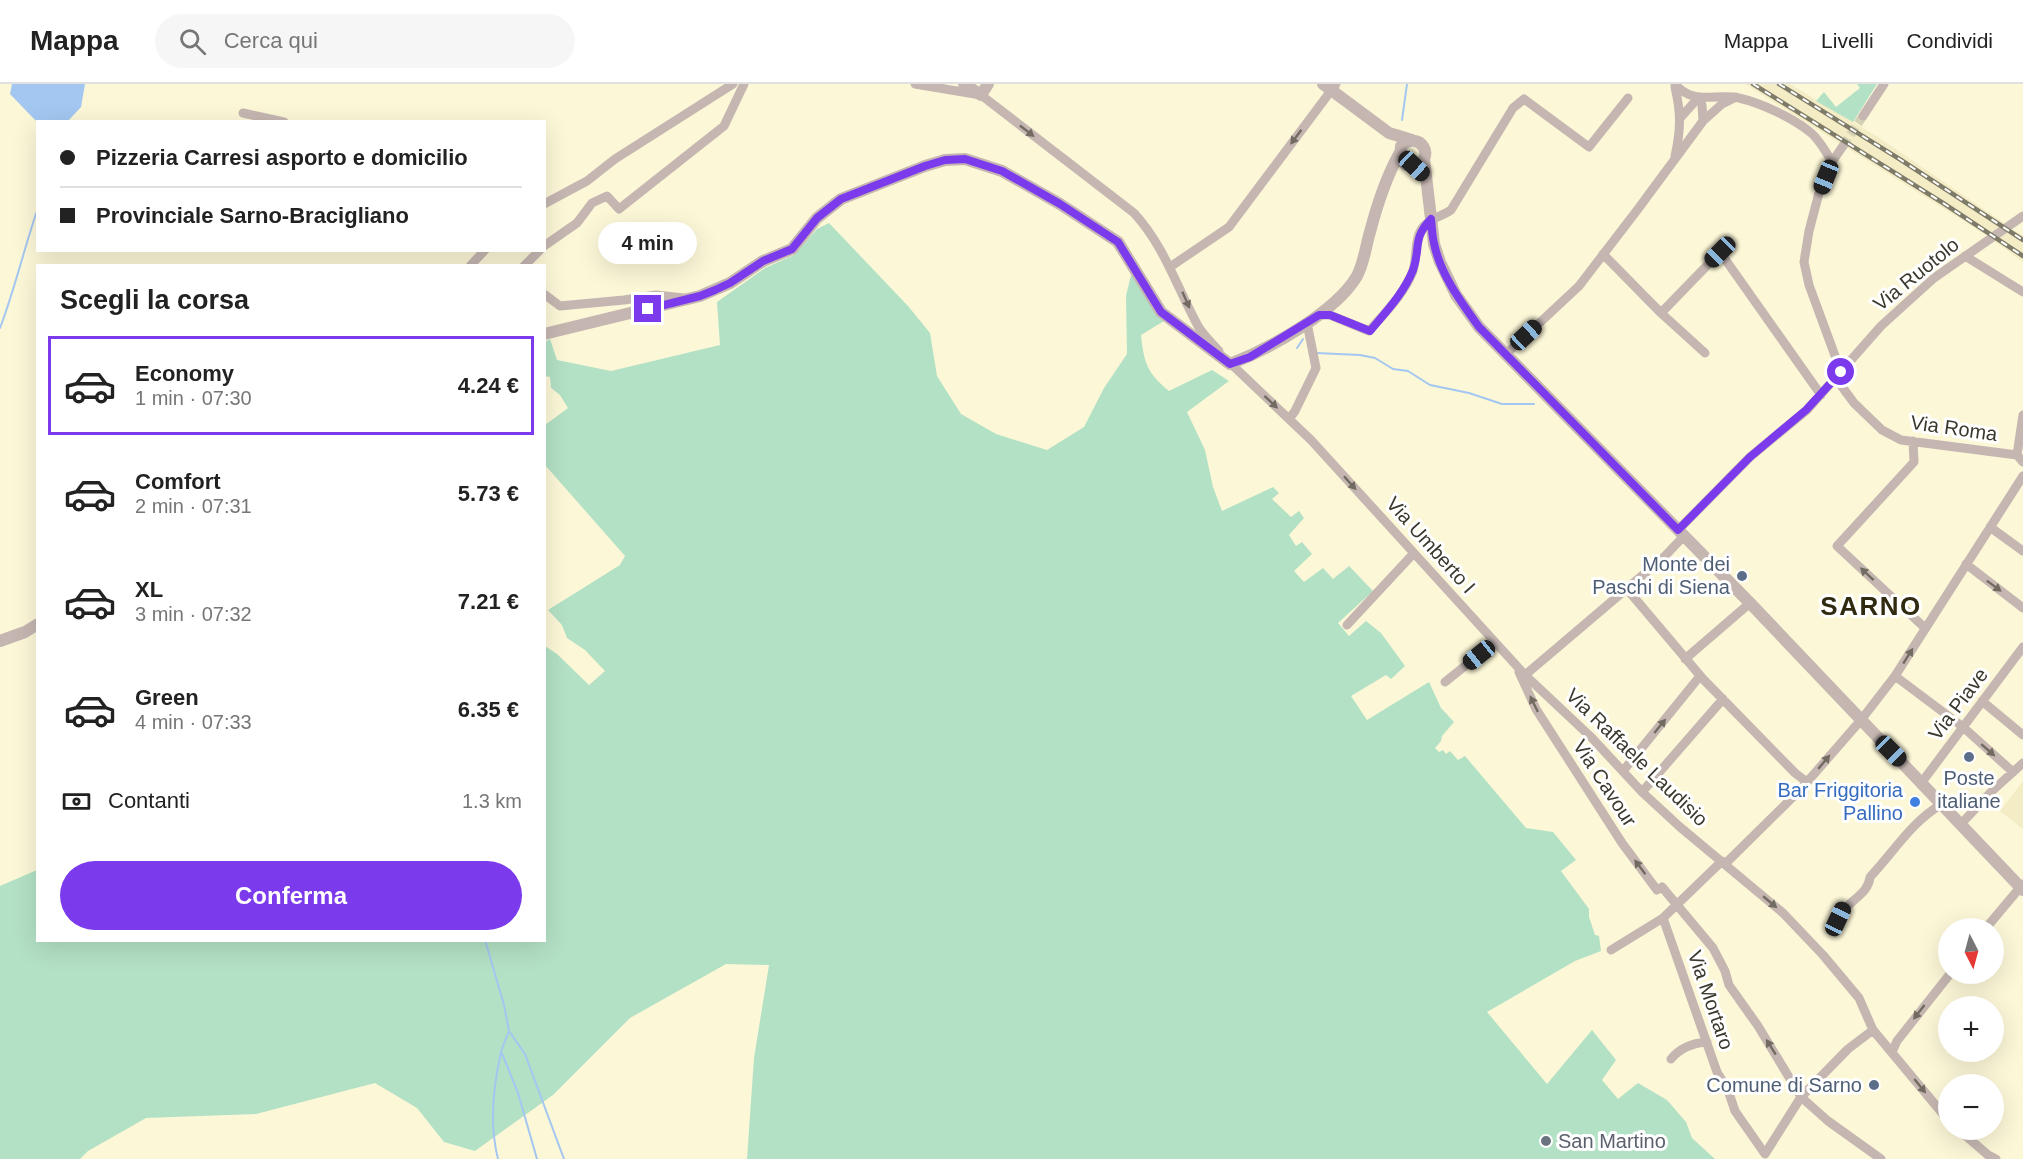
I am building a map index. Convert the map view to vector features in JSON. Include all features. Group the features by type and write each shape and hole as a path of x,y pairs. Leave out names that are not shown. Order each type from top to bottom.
{"street":[{"path":"546,203 587,181 615,159 734,84"},
{"path":"546,245 577,223 592,203 607,196 619,209 724,126 744,84"},
{"path":"915,84 981,95"},
{"path":"964,84 981,95"},
{"path":"981,95 988,84"},
{"path":"1674,84 1683,93 1699,97 1736,97 1760,103 1811,133 1833,162"},
{"path":"1674,84 1681,117 1680,134 1674,158"},
{"path":"1863,116 1884,84"},
{"path":"1170,267 1229,227 1330,86 1389,133 1423,146 1425,154 1416,164 1391,170"},
{"name":"Via Umberto I","path":"981,95 1134,213 1149,230 1199,327 1230,364 1311,440 1525,675"},
{"path":"1681,117 1699,97"},
{"path":"1699,97 1703,121"},
{"path":"1505,355 1579,286 1703,121 1722,104 1736,97"},
{"path":"1319,315 1330,315 1370,331 1393,304 1413,271 1420,231 1431,219 1451,210 1513,108 1524,99 1589,147 1628,98"},
{"path":"243,112 276,120"},
{"path":"1389,133 1402,162 1416,164 1425,177 1434,244 1440,262 1456,295 1479,327 1750,603 2022,887 1995,918"},
{"path":"546,334 689,298 730,283 763,261 792,249 817,218 841,199 925,166 945,160 965,159 1002,171 1060,204 1118,242 1161,312 1230,364 1250,357 1319,315 1347,290 1358,274 1372,223 1391,170 1404,143 1412,140"},
{"name":"Via Roma","path":"1843,146 1833,162 1820,193 1809,231 1804,262 1809,285 1841,372 1840,384 1882,430 1901,440 2020,458"},
{"name":"Via Ruotolo","path":"1525,675 1664,557 1681,533 1750,457 1821,395 1881,326 1934,278 2023,216"},
{"path":"472,264 483,252"},
{"path":"526,264 538,252"},
{"path":"1660,313 1720,252 1821,395"},
{"path":"1603,254 1660,313 1705,353"},
{"path":"1965,256 2023,292"},
{"path":"546,296 560,306 656,295 689,298"},
{"path":"1289,419 1316,368 1306,323"},
{"path":"2020,458 2023,415"},
{"path":"1913,441 1914,462 1837,546 1925,628"},
{"path":"1611,950 1663,918 1677,906 1807,782 1895,676 2023,476"},
{"path":"1990,527 2023,550"},
{"path":"1347,626 1414,553"},
{"path":"1966,564 2023,608"},
{"path":"1627,589 1700,676 1807,782"},
{"path":"1685,659 1750,603"},
{"path":"0,641 36,625"},
{"path":"1445,682 1495,642"},
{"name":"Via Piave","path":"1922,782 2023,648"},
{"name":"Via Cavour","path":"1516,665 1536,709 1622,843 1657,890 1662,887 1677,906"},
{"name":"Via Raffaele Laudisio","path":"1525,675 1592,738 1642,792 1782,913 1823,955 1859,998 1873,1030 1938,1108"},
{"path":"1623,771 1700,676"},
{"path":"1895,676 1963,727 2013,772"},
{"path":"1642,792 1723,699"},
{"path":"1982,702 2023,735"},
{"path":"1960,824 2023,763"},
{"path":"1839,926 1838,919 1844,908 1864,891 1869,884 1870,877 1915,825 1931,810 1942,804"},
{"path":"1677,906 1713,948 1729,985 1758,1026 1801,1097 1828,1121 1881,1159"},
{"name":"Via Mortaro","path":"1663,918 1717,1072 1728,1090 1735,1111 1765,1154 1801,1097"},
{"path":"1892,1052 1897,1041 1942,984"},
{"path":"1801,1097 1848,1049 1873,1030"},
{"path":"1671,1059 1675,1054 1694,1043 1707,1042"},
{"path":"1971,1140 1996,1159"}],"shaded area":[{"path":"1745,84 1790,84 1878,137 2023,236 2023,262 1986,235"},
{"path":"2023,781 2023,829 2000,811"}],"green space":[{"path":"1857,84 1877,84 1853,122 1816,101 1824,92 1836,107 1860,88"},
{"path":"829,223 908,306 930,333 937,376 961,414 996,434 1047,450 1084,427 1104,388 1127,354 1126,296 1131,275 1164,321 1141,335 1145,360 1156,379 1169,391 1212,370 1229,381 1187,412 1205,450 1213,487 1222,511 1273,487 1279,493 1272,499 1291,517 1299,511 1304,518 1289,535 1296,546 1302,542 1312,554 1294,571 1304,582 1323,568 1333,579 1349,566 1373,591 1338,623 1349,636 1366,621 1381,633 1405,666 1391,679 1386,675 1351,696 1367,720 1429,682 1441,708 1454,722 1435,748 1439,752 1443,750 1446,754 1450,751 1458,760 1465,756 1526,828 1553,832 1576,860 1561,871 1589,909 1595,935 1599,936 1601,951 1575,961 1487,1012 1547,1084 1592,1030 1616,1060 1602,1080 1618,1099 1638,1083 1667,1100 1686,1122 1692,1138 1715,1159 747,1159 754,1058 769,965 726,964 630,1018 553,1095 475,1151 444,1142 417,1108 375,1083 256,1114 146,1118 88,1151 80,1159 0,1159 0,886 36,870 36,942 546,942 546,647 557,654 589,685 605,671 585,650 567,638 562,625 548,610 620,565 625,556 546,466 546,424 568,408 560,395 551,388 550,377 546,376 546,341 550,339 557,360 611,371 720,345 717,302 765,268 794,255 817,229"}],"water":[{"path":"12,84 85,84 81,107 69,120 36,121 10,94"}],"waterway":[{"path":"1402,120 1407,84"},
{"path":"0,328 36,214"},
{"path":"1297,348 1303,339"},
{"path":"1316,353 1375,358 1393,369 1408,371 1430,385 1469,393 1502,404 1534,404"},
{"path":"486,942 509,1031 525,1054 564,1159"},
{"path":"509,1031 501,1051 518,1093 537,1159"},
{"path":"498,1159 493,1105 501,1052"}],"tunnel":[{"path":"1843,146 1863,116"}],"railway":[{"path":"1753,84 2023,256"},
{"path":"1779,84 2023,240"}],"place":[{"name":"Monte dei Paschi di Siena","path":"1742,576"},
{"name":"Poste italiane","path":"1969,757"},
{"name":"Bar Friggitoria Pallino","path":"1915,802"},
{"name":"Comune di Sarno","path":"1874,1085"},
{"name":"San Martino","path":"1546,1141"}],"district":[{"name":"SARNO","path":"1871,606"}],"route":[{"path":"648,309 715,290 763,261 792,249 817,218 841,199 925,166 945,160 965,159 1002,171 1060,204 1118,242 1161,312 1230,364 1250,357 1319,315 1330,315 1370,331 1393,304 1413,271 1420,231 1431,219 1434,244 1440,262 1456,295 1479,327 1678,530 1750,457 1806,410 1841,372"}]}
